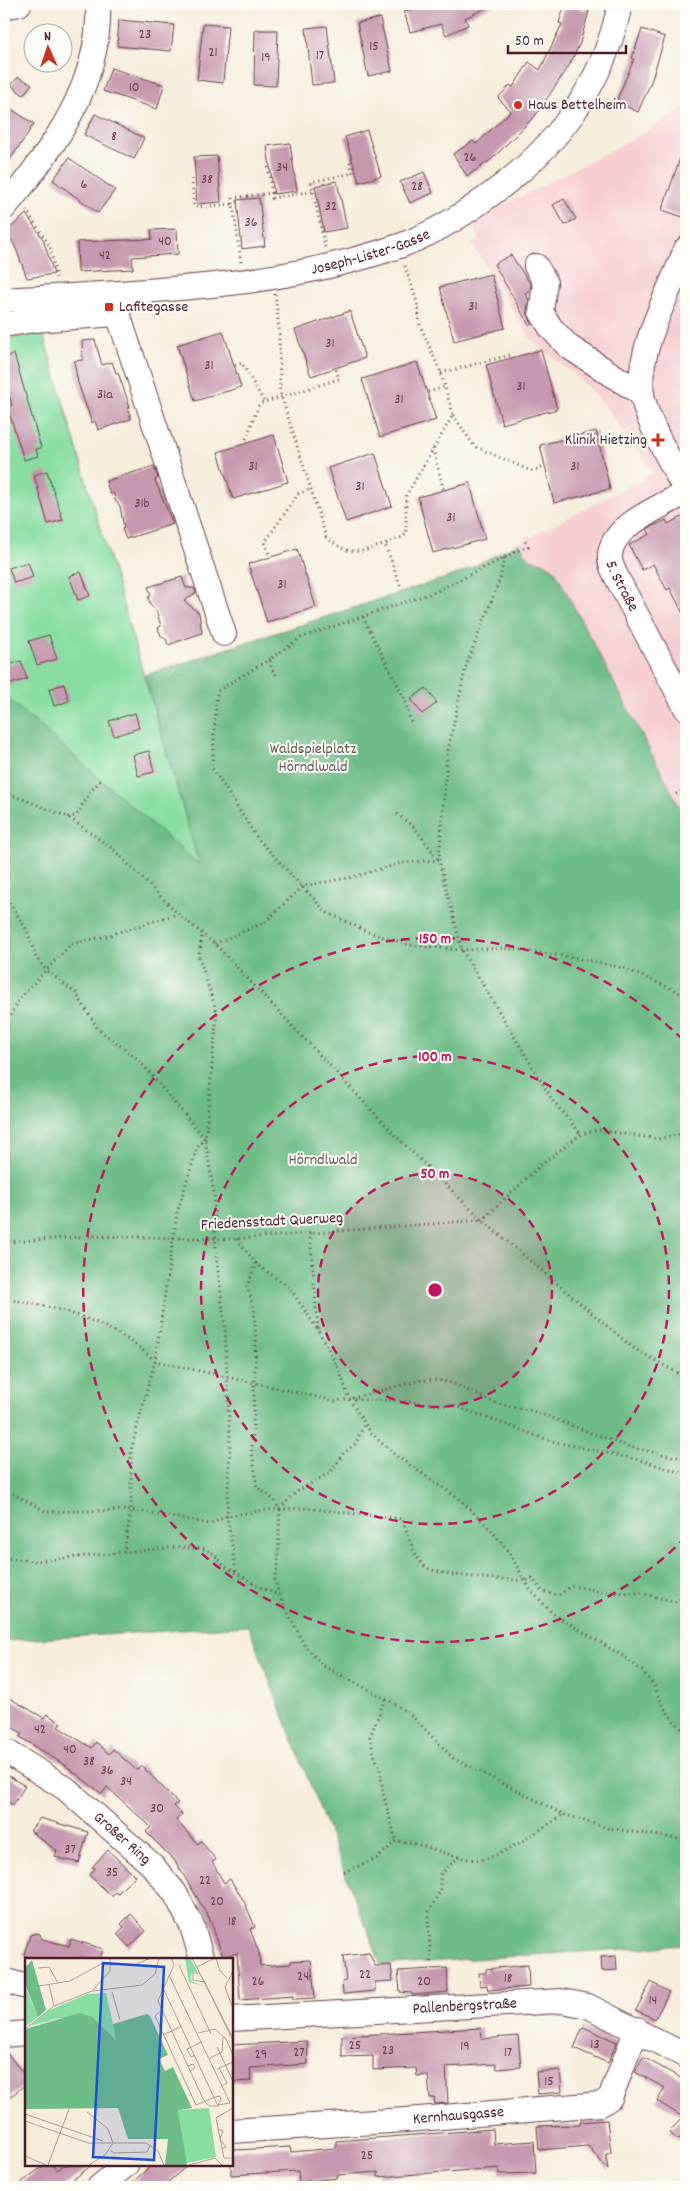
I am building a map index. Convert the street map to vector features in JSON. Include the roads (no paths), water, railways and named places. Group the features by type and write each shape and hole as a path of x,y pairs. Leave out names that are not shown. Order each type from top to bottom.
{"street":[{"path":"4,7 19,4"},
{"path":"8,202 49,149 70,116 83,88 93,60 97,35 98,4"},
{"name":"Joseph-Lister-Gasse","path":"4,300 118,304 320,269 403,245 450,222 498,190 540,155 566,124 586,95 614,31 620,4"},
{"path":"686,250 646,351 641,378 642,394 648,415 686,492"},
{"path":"536,266 546,282 541,312 551,328 569,347 642,394"},
{"path":"4,325 118,304 224,634"},
{"name":"5. Straße","path":"686,492 625,528 616,539 610,555 616,578 686,708"},
{"name":"Großer Ring","path":"4,1750 65,1788 152,1864 175,1893 192,1926 201,1958"},
{"path":"4,1980 25,1987"},
{"name":"Pallenbergstraße","path":"232,2019 562,2001 588,2006 637,2029 686,2056"},
{"name":"Kernhausgasse","path":"232,2130 406,2120 601,2104 610,2098 637,2029"},
{"path":"4,2035 25,2033"},
{"path":"99,2187 125,2166"}],"place":[{"name":"Haus Bettelheim","path":"518,105"},
{"name":"Lafitegasse","path":"109,307"},
{"name":"Klinik Hietzing","path":"658,440"}],"park label":[{"name":"Waldspielplatz Hörndlwald","path":"313,758"},
{"name":"Hörndlwald","path":"323,1160"}]}
